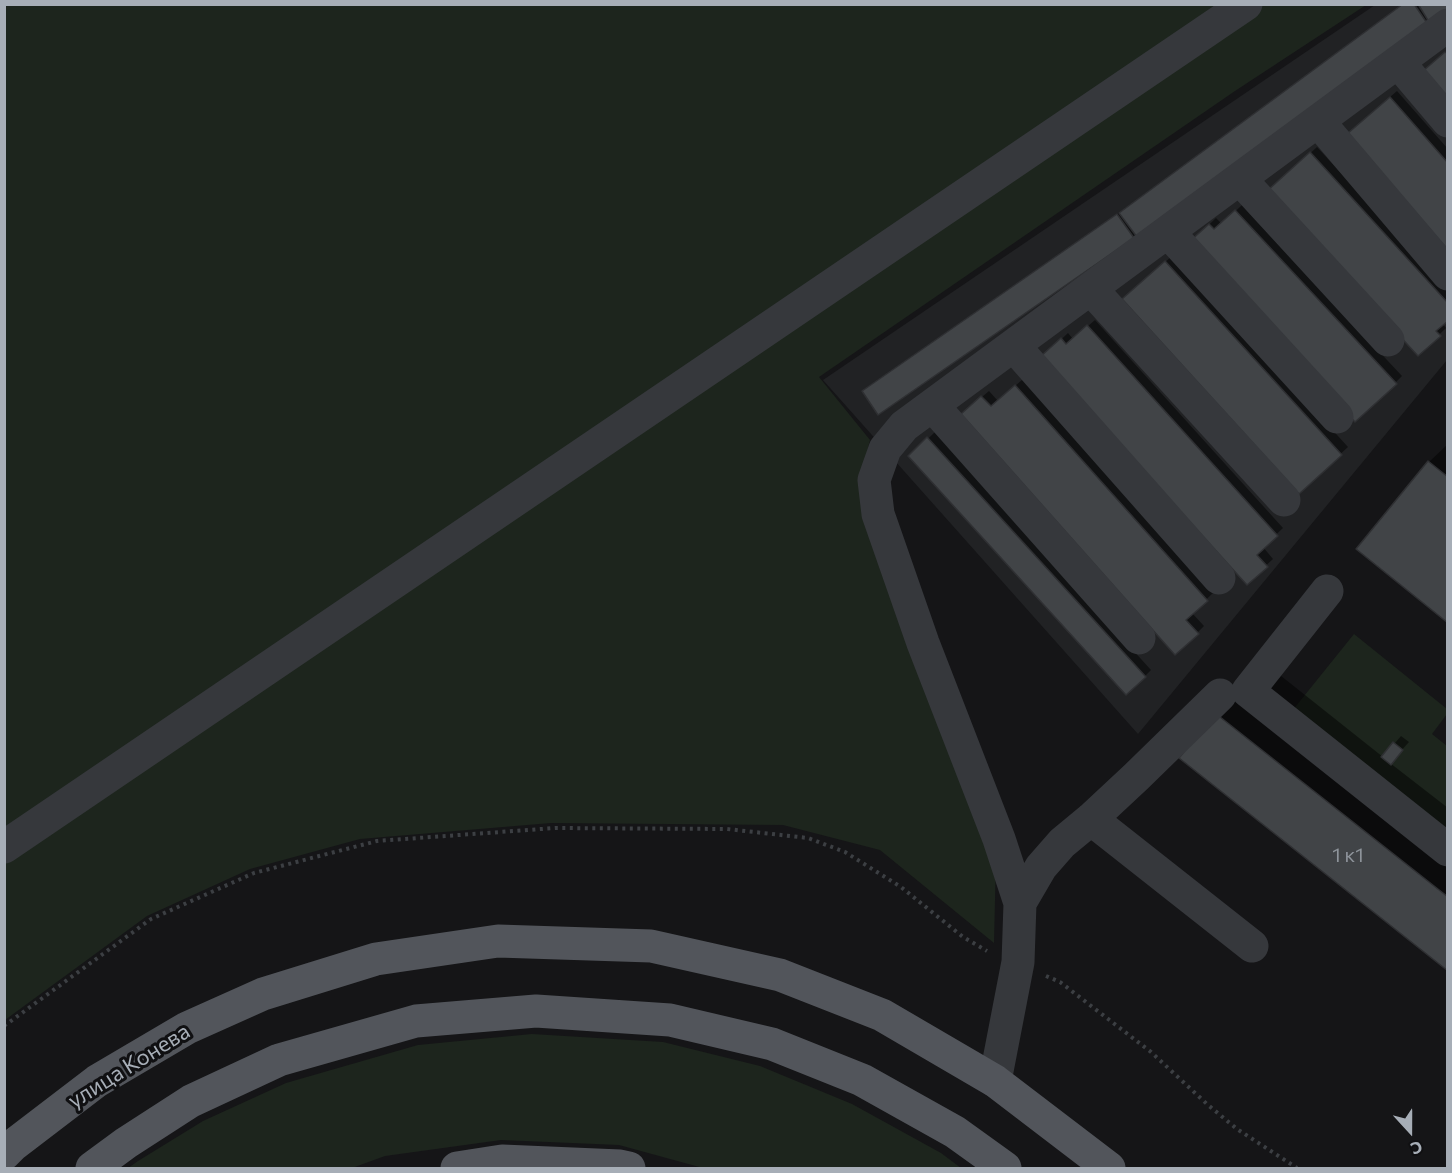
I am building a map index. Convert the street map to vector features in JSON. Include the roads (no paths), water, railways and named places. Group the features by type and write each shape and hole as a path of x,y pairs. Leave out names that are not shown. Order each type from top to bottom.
{"main road":[{"name":"улица Конева","path":"4,1154 97,1082 187,1028 263,994 375,959 498,940 651,945 780,975 882,1015 995,1081 1109,1168"},
{"path":"92,1168 126,1143 192,1101 279,1060 416,1021 536,1011 670,1020 772,1044 862,1080 956,1132 1005,1168"},
{"path":"457,1168 502,1161 629,1168"}],"lane":[{"path":"4,847 1246,4"},
{"path":"995,1081 1018,962 1020,903 999,839 923,643 878,514 874,480 885,449 904,426 1448,25"},
{"path":"1398,62 1448,121"},
{"path":"1318,121 1448,274"},
{"path":"1240,179 1388,340"},
{"path":"1168,232 1337,417"},
{"path":"1091,289 1284,500"},
{"path":"1014,346 1219,578"},
{"path":"933,406 1139,638"},
{"path":"1327,591 1248,691 1448,850"},
{"path":"1020,903 1041,867 1062,843 1091,819 1220,695"},
{"path":"1091,819 1252,946"}]}
